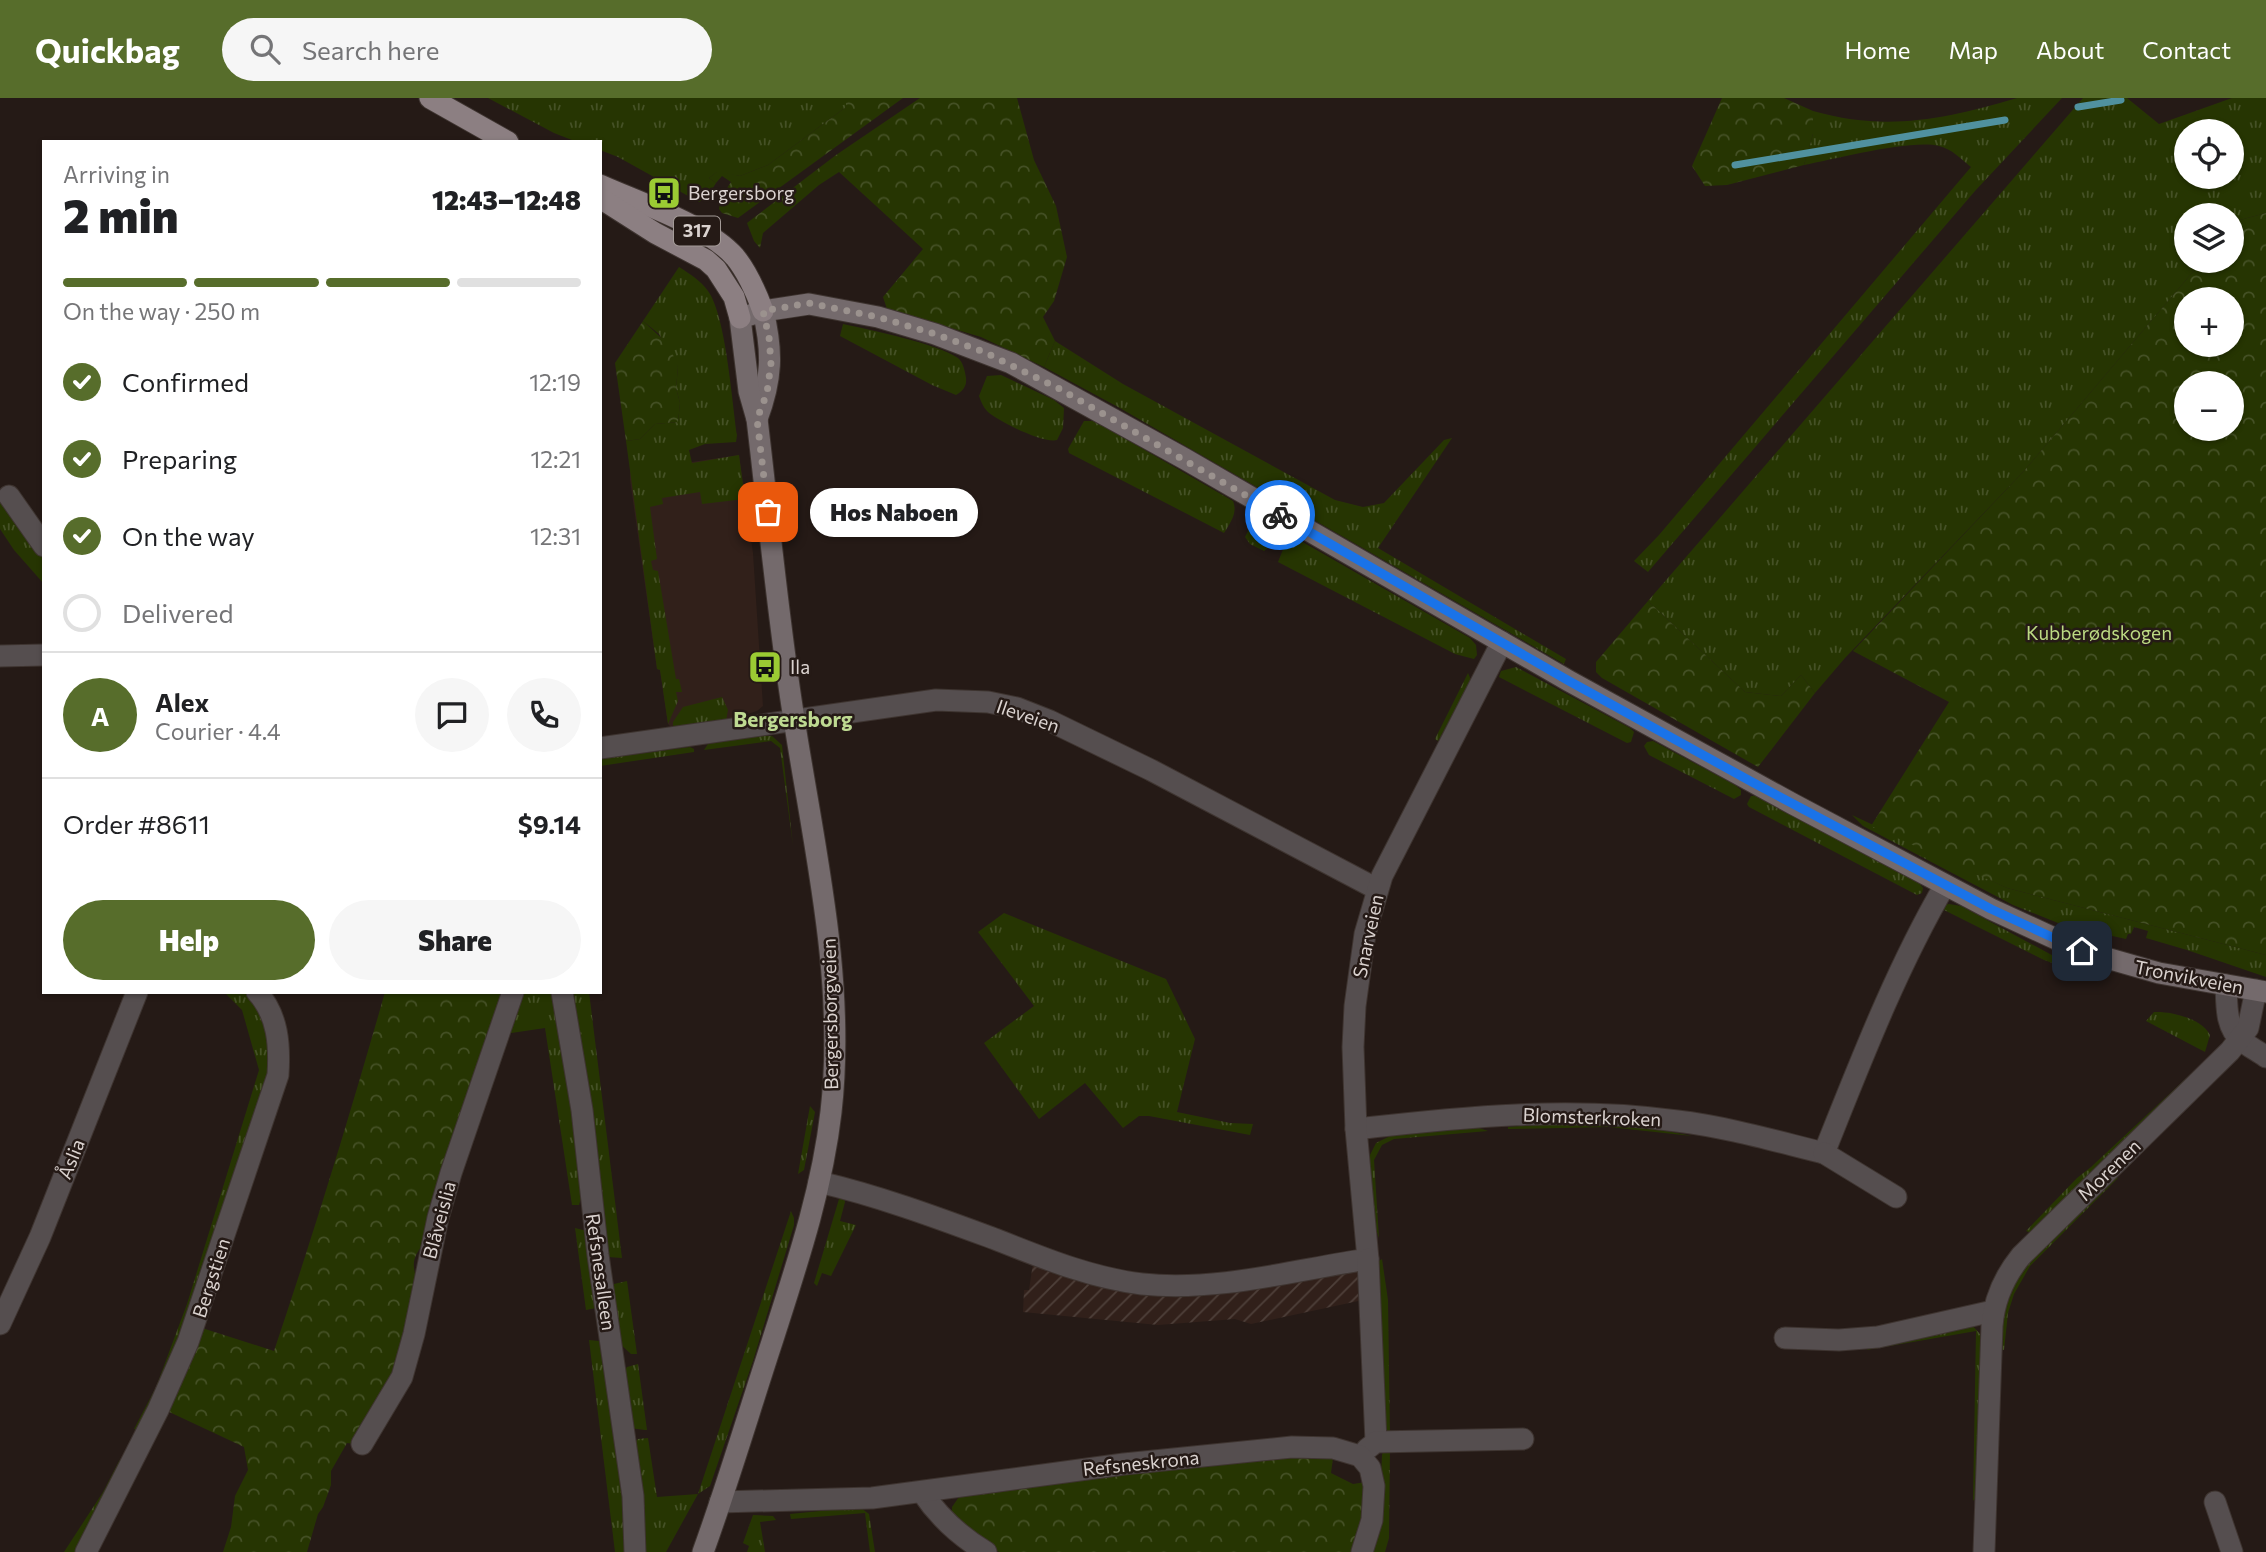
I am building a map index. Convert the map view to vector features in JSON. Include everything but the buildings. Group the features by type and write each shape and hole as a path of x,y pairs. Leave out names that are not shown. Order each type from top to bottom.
{"main road":[{"path":"430,98 504,140"},
{"name":"317","path":"602,186 667,214 722,244 743,268 763,311"},
{"name":"317","path":"602,199 655,233 706,260 716,269 734,297 740,318"}],"street":[{"name":"Tronvikveien","path":"740,318 809,303 878,317 935,334 1011,363 1752,782 1945,885 2082,951 2154,971 2261,991"},
{"name":"Bergersborgveien","path":"757,419 767,393 771,363 763,311"},
{"name":"Bergersborgveien","path":"703,1552 805,1241 831,1113 835,1058 828,928 794,719 757,419 749,391 740,318"},
{"path":"9,496 42,543"},
{"name":"Snarveien","path":"1368,1449 1368,1259 1356,1129 1353,1047 1354,1006 1365,934 1377,889 1502,642"},
{"path":"0,656 42,654"},
{"name":"Ileveien","path":"602,748 936,700 988,702 1017,708 1050,721 1151,770 1377,889"},
{"path":"1824,1153 1870,1038 1945,885"},
{"path":"2226,985 2227,1015 2231,1028 2240,1040 2266,1057"},
{"path":"2240,1040 2248,1028 2261,991"},
{"name":"Åslia","path":"0,1324 40,1237 136,994"},
{"name":"Bergstien","path":"86,1552 158,1410 188,1342 278,1075 278,1032 258,994"},
{"name":"Blåveislia","path":"362,1444 402,1377 448,1184 512,994"},
{"name":"Refsnesalleen","path":"562,994 582,1110 598,1255 633,1496 635,1552"},
{"name":"Morenen","path":"1984,1552 1993,1311 2008,1272 2021,1256 2240,1040"},
{"name":"Blomsterkroken","path":"1356,1129 1510,1115 1630,1116 1677,1121 1731,1130 1824,1153 1896,1197"},
{"path":"819,1182 951,1223 1080,1272 1142,1284 1179,1285 1262,1279 1368,1259"},
{"path":"1784,1338 1839,1340 1878,1337 1993,1311"},
{"name":"Refsneskrona","path":"720,1502 872,1498 1124,1464 1292,1447 1368,1449 1523,1440"},
{"path":"1362,1552 1372,1520 1374,1486 1368,1449"},
{"path":"922,1492 948,1523 986,1552"},
{"path":"2215,1502 2232,1552"}],"shaded area":[{"path":"739,455 753,553 763,706 757,711 726,721 673,729 668,724 660,670 657,669 630,471"},
{"path":"1033,1263 1108,1284 1354,1264 1360,1276 1363,1300 1251,1324 1235,1319 1158,1325 1023,1312 1024,1290 1029,1290"}],"green space":[{"path":"488,98 846,98 846,107 768,165 740,176 717,172 709,178 716,183 708,196 699,202 602,151 602,140 572,140"},
{"path":"846,98 903,98 738,218 722,213 719,209 721,197 731,182 722,176 716,183 709,178 718,171 740,176 768,165 846,107"},
{"path":"920,98 1017,98 1034,160 1056,206 1067,257 1054,301 1043,317 1055,341 1044,367 981,337 887,309 883,297 923,249 839,172 819,185 763,233 760,248 754,241 747,223 836,155"},
{"path":"1722,98 1784,98 1813,111 1813,134 1804,165 1727,185 1705,186 1692,166"},
{"path":"2017,98 2062,98 1975,191 1648,572 1634,561 1971,167 1948,149 1926,145 1892,147 1804,165 1813,134 1813,111 1866,121 1891,122 1940,117"},
{"path":"2083,98 2127,98 2159,124 2232,98 2266,98 2266,213 2244,219 2244,203 2174,203 2174,273 2192,273 2180,287 2174,287 2174,294 2024,471 1845,658 1815,693 1801,675 1781,696 1745,692 1648,601"},
{"name":"Kubberødskogen","path":"2266,213 2266,955 2007,888 1871,826 1949,702 1853,651 2024,471 2174,294 2174,357 2244,357 2244,287 2180,287 2192,273 2244,273 2244,219"},
{"path":"679,267 702,284 714,303 724,339 737,435 736,442 705,444 689,450 692,463 739,455 745,499 702,504 700,492 662,498 663,504 650,507 657,559 651,561 653,570 658,571 676,679 679,679 682,692 676,692 678,701 668,724 660,670 657,669 626,441 640,439 655,424 678,422 678,367 659,334 643,321"},
{"path":"643,321 669,345 678,367 678,422 655,424 640,439 626,441 615,363"},
{"path":"843,324 948,352 958,358 964,367 966,381 963,390 956,395 932,385 840,336"},
{"path":"1055,341 1123,384 1335,500 1363,507 1384,503 1444,440 1452,438 1378,548 1566,659 1564,664 1044,367"},
{"path":"1001,375 1054,400 1064,408 1063,428 1057,440 1042,439 1021,431 986,409 979,396 987,376"},
{"path":"1084,421 1093,421 1233,501 1234,514 1224,533 1069,453 1068,449"},
{"path":"0,501 42,555 42,582 14,550 0,529"},
{"path":"1262,520 1274,529 1273,542 1264,551 1250,544 1245,537 1253,521"},
{"path":"1292,536 1470,638 1476,645 1477,655 1474,659 1455,654 1278,562 1288,537"},
{"path":"1648,601 1745,692 1781,696 1801,675 1815,693 1758,767 1602,678 1596,672 1596,662"},
{"path":"1516,667 1630,728 1634,732 1631,742 1627,743 1499,677 1501,671"},
{"path":"1468,673 1471,680 1438,741 1435,739"},
{"path":"722,697 728,710 726,721 673,729 673,722 683,707"},
{"path":"772,736 782,745 793,846 780,748 771,741 704,750 708,744"},
{"path":"1653,741 1735,785 1741,790 1741,795 1734,799 1649,755 1644,746"},
{"path":"690,747 694,749 694,752 602,766 602,759"},
{"path":"1751,796 1757,796 1919,883 1923,888 1922,893 1917,895 1749,807 1747,804"},
{"path":"1852,815 2007,888 2266,955 2266,977 2146,938 2148,931 2134,927 2126,939 2063,925 2013,905 1863,826"},
{"path":"1944,905 1961,906 2061,960 2058,965 2044,960 1944,910"},
{"path":"1004,913 1166,979 1195,1039 1177,1112 1230,1123 1253,1124 1250,1135 1149,1116 1139,1116 1123,1128 1085,1083 1039,1119 984,1043 1034,1006 978,932"},
{"path":"226,994 251,994 263,1010 273,1059 213,1254 141,1431 134,1429 156,1387 187,1304 259,1070 242,1010"},
{"path":"384,994 506,994 425,1241 414,1260 418,1282 394,1380 354,1444 347,1443 331,1471 331,1485 318,1514 307,1552 223,1552 231,1527 235,1496 248,1470 244,1447 165,1410 202,1328 274,1351"},
{"path":"518,994 555,994 580,1172 579,1205 572,1205 545,1028 504,1034"},
{"path":"570,994 589,994 622,1258 608,1257"},
{"path":"2154,1012 2194,1020 2206,1029 2210,1035 2205,1052 2146,1021"},
{"path":"2195,1070 2031,1233 2026,1231 2077,1178"},
{"path":"810,1106 815,1112 804,1170 798,1174"},
{"path":"1547,1124 1642,1126 1692,1136 1609,1127 1508,1129"},
{"path":"1479,1128 1488,1131 1394,1139 1382,1145 1374,1160 1379,1238 1374,1224 1369,1157 1376,1143 1392,1135"},
{"path":"2114,1178 2118,1178 2030,1266 2014,1294 2008,1313 2004,1350 2000,1349 2006,1304 2011,1290 2029,1261"},
{"path":"844,1198 840,1221 856,1225 831,1276 822,1273 817,1286 814,1283 839,1199"},
{"path":"791,1211 794,1225 753,1361 710,1486 698,1494"},
{"path":"575,1228 587,1231 596,1308 586,1310"},
{"path":"1382,1259 1388,1300 1390,1437 1383,1436 1377,1277 1379,1261"},
{"path":"627,1281 637,1354 631,1354 619,1343 611,1287"},
{"path":"1971,1324 1980,1334 1982,1342 1976,1497 1973,1501 1976,1331 1867,1350 1871,1345"},
{"path":"589,1340 599,1341 628,1521 628,1552 615,1552"},
{"path":"638,1364 647,1430 630,1428 623,1372 627,1367"},
{"path":"648,1438 657,1497 698,1494 666,1552 642,1552 634,1443 638,1439"},
{"path":"1390,1447 1389,1538 1385,1552 1368,1552 1379,1520 1382,1455 1384,1448"},
{"path":"1273,1457 1333,1458 1331,1473 1353,1484 1366,1482 1368,1497 1356,1552 999,1552 952,1513 952,1507 961,1494"},
{"path":"120,1459 113,1487 78,1552 64,1552 103,1492"},
{"path":"861,1508 869,1514 875,1552 870,1552 865,1513 791,1519 790,1514"},
{"path":"753,1515 773,1516 776,1520 760,1522 765,1552 747,1552 749,1546 743,1543"}],"waterway":[{"path":"2078,107 2121,100"},
{"path":"1735,165 2005,120"}],"way so far":[{"path":"768,512 757,419 767,393 771,363 763,311 809,303 916,328 1011,363 1280,515"}],"place":[{"name":"Bergersborg","path":"664,193"},
{"name":"Hos Naboen","path":"768,512"},
{"name":"Ila","path":"765,667"}],"district":[{"name":"Bergersborg","path":"793,720"}],"route":[{"path":"1280,515 1569,681 1752,782 1991,909 2082,951"}]}
